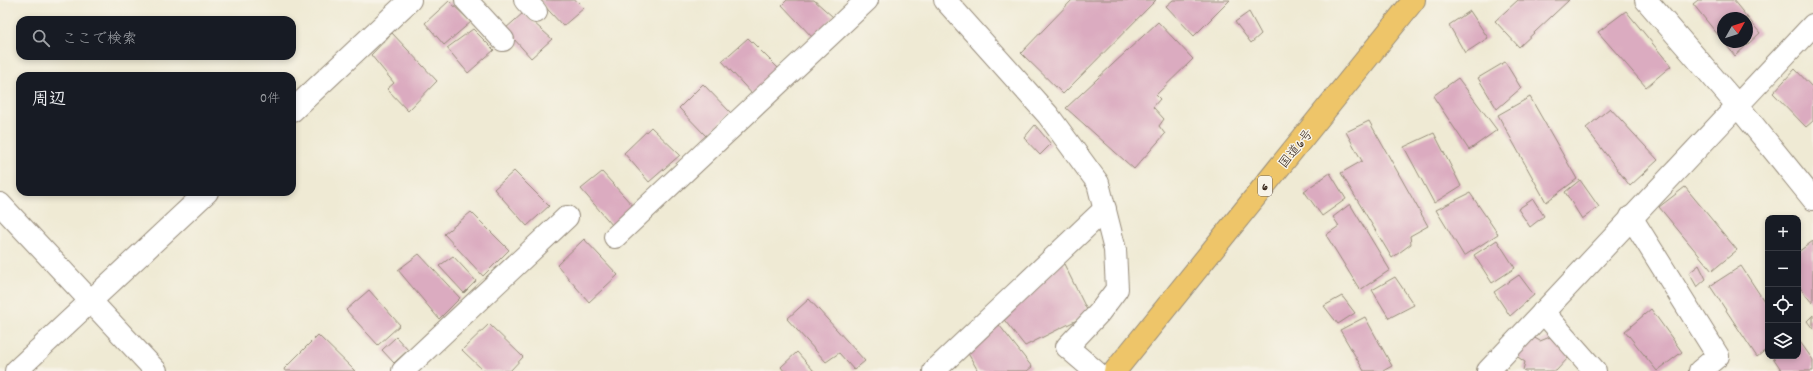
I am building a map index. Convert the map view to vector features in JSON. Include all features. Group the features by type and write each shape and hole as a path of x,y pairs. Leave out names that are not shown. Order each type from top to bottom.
{"highway":[{"name":"国道6号","path":"1115,371 1414,0"}],"street":[{"path":"296,107 410,0"},
{"path":"466,0 503,40"},
{"path":"615,237 867,0"},
{"path":"945,0 1048,115 1098,183 1116,250 1117,289 1099,313 1067,347 1094,371"},
{"path":"1646,0 1737,105 1813,199"},
{"path":"1488,371 1813,24"},
{"path":"16,371 203,196"},
{"path":"0,204 156,371"},
{"path":"934,371 1104,209"},
{"path":"403,371 567,217"},
{"path":"1632,217 1718,356 1700,371"},
{"path":"1543,312 1595,371"}],"building":[{"path":"539,0 576,0 584,8 563,26"},
{"path":"787,0 814,0 833,17 813,38 782,5"},
{"path":"1072,0 1156,0 1063,94 1021,53"},
{"path":"1173,0 1230,0 1194,36 1166,6"},
{"path":"1518,0 1569,0 1519,47 1495,21"},
{"path":"1698,0 1733,0 1743,12 1717,12 1717,34 1693,4"},
{"path":"449,1 471,22 444,45 425,23"},
{"path":"1470,11 1488,38 1465,53 1449,25"},
{"path":"1626,11 1671,66 1646,87 1598,32"},
{"path":"1249,12 1261,34 1251,43 1235,22"},
{"path":"523,13 552,39 531,58 505,29"},
{"path":"1158,22 1193,59 1156,95 1160,99 1153,107 1164,119 1159,126 1165,134 1134,169 1066,108"},
{"path":"1753,24 1760,33 1753,39"},
{"path":"473,29 494,50 468,73 447,48"},
{"path":"392,33 437,81 408,111 387,89 394,83 371,55"},
{"path":"748,38 779,69 753,95 722,61"},
{"path":"1729,48 1744,48 1735,56"},
{"path":"1505,62 1521,88 1497,109 1478,78"},
{"path":"1795,69 1813,88 1813,121 1806,127 1773,93"},
{"path":"1458,78 1497,130 1469,150 1433,96"},
{"path":"703,84 731,113 706,136 679,108"},
{"path":"1530,97 1577,179 1546,202 1498,115"},
{"path":"1610,108 1658,160 1630,186 1586,128"},
{"path":"1369,121 1428,226 1410,236 1411,244 1392,258 1341,173 1362,161 1346,132"},
{"path":"1035,125 1051,144 1040,155 1024,138"},
{"path":"651,127 680,155 649,182 624,153"},
{"path":"1434,133 1461,186 1434,203 1404,147"},
{"path":"514,171 549,206 527,226 494,189"},
{"path":"602,172 634,207 613,226 581,189"},
{"path":"1330,173 1346,199 1322,216 1304,191"},
{"path":"1580,180 1599,207 1582,219 1565,192"},
{"path":"1685,187 1737,250 1712,271 1659,207"},
{"path":"1470,193 1498,234 1464,256 1436,210"},
{"path":"1533,199 1544,216 1530,227 1518,209"},
{"path":"1350,204 1390,270 1360,290 1326,235 1339,226 1333,217"},
{"path":"471,212 509,250 483,276 444,234"},
{"path":"584,239 618,275 589,302 557,265"},
{"path":"1497,240 1515,268 1492,283 1474,255"},
{"path":"1813,241 1812,303 1801,289 1801,250"},
{"path":"419,254 460,298 439,319 398,270"},
{"path":"453,256 476,281 464,293 439,266"},
{"path":"1063,262 1089,314 1025,346 1001,316"},
{"path":"1699,265 1706,279 1697,287 1689,273"},
{"path":"1741,266 1765,302 1765,350 1757,357 1710,286"},
{"path":"1519,275 1534,295 1510,316 1494,292"},
{"path":"1395,277 1414,305 1389,318 1372,290"},
{"path":"369,290 400,325 378,345 346,310"},
{"path":"1342,296 1355,313 1338,324 1324,306"},
{"path":"809,299 865,361 854,370 839,353 826,362 787,319"},
{"path":"1651,309 1682,352 1657,371 1625,331"},
{"path":"1813,315 1813,329 1807,321"},
{"path":"1365,317 1392,366 1383,371 1364,371 1340,330"},
{"path":"996,321 1032,367 1027,371 978,371 965,348"},
{"path":"489,324 523,357 510,371 484,371 462,350"},
{"path":"318,335 355,371 285,371 284,369"},
{"path":"1531,336 1540,341 1550,337 1569,357 1556,371 1523,370 1525,362 1515,355"},
{"path":"396,337 408,350 394,363 382,350"},
{"path":"1801,343 1813,360 1813,371 1782,371 1774,359 1801,359"},
{"path":"797,352 814,371 784,371 781,367"}]}
